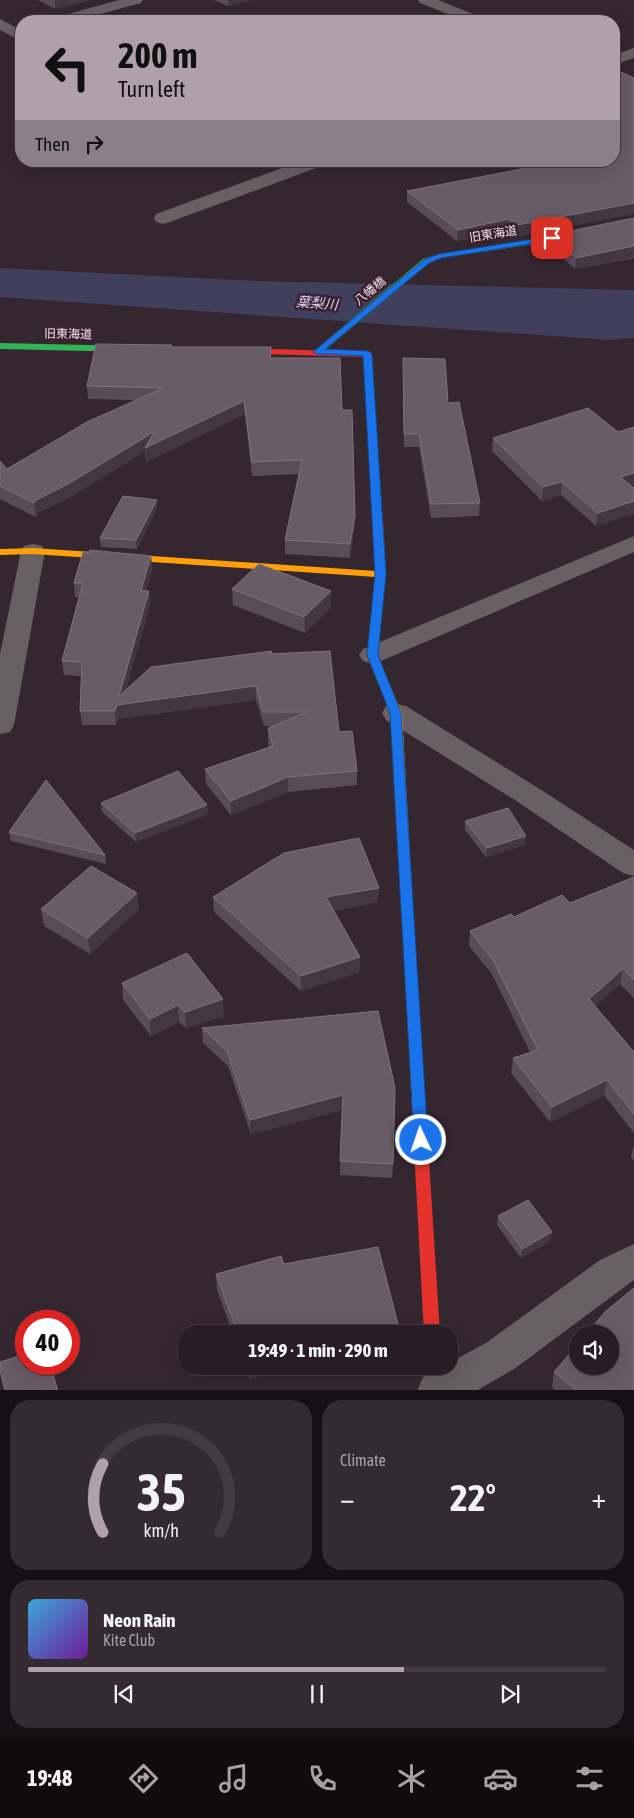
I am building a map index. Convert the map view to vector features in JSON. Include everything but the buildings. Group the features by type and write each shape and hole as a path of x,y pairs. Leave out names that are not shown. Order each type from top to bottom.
{"street":[{"path":"81,15 136,0"},
{"path":"425,0 463,15"},
{"path":"0,24 15,32"},
{"path":"0,37 15,35"},
{"path":"620,58 634,53"},
{"path":"273,167 284,173"},
{"path":"163,218 301,167"},
{"name":"旧東海道","path":"418,269 426,262 439,256 535,242 634,221"},
{"name":"八幡橋","path":"317,352 418,269"},
{"name":"旧東海道","path":"0,346 148,349"},
{"path":"225,350 368,354 380,574 372,655 396,713 431,1325"},
{"path":"372,655 634,543"},
{"path":"0,552 33,551 380,574"},
{"path":"0,724 5,673 33,551"},
{"path":"396,713 525,793 634,864"},
{"path":"435,1375 437,1390 500,1356 613,1272 634,1261"}],"water":[{"name":"葉梨川","path":"0,268 257,281 634,290 634,338 610,340 0,297"}],"traffic: fast":[{"path":"317,352 426,261 439,256 535,242 634,221"},
{"path":"0,346 133,349"}],"traffic: slow":[{"path":"378,523 381,574 372,655 396,713 407,906"},
{"path":"0,552 33,551 381,574"}],"traffic: jam":[{"path":"233,351 368,354 378,523"},
{"path":"407,906 431,1325"}],"route":[{"path":"421,1140 396,713 372,655 380,574 368,354 317,352 426,262 439,256 552,238"}]}
